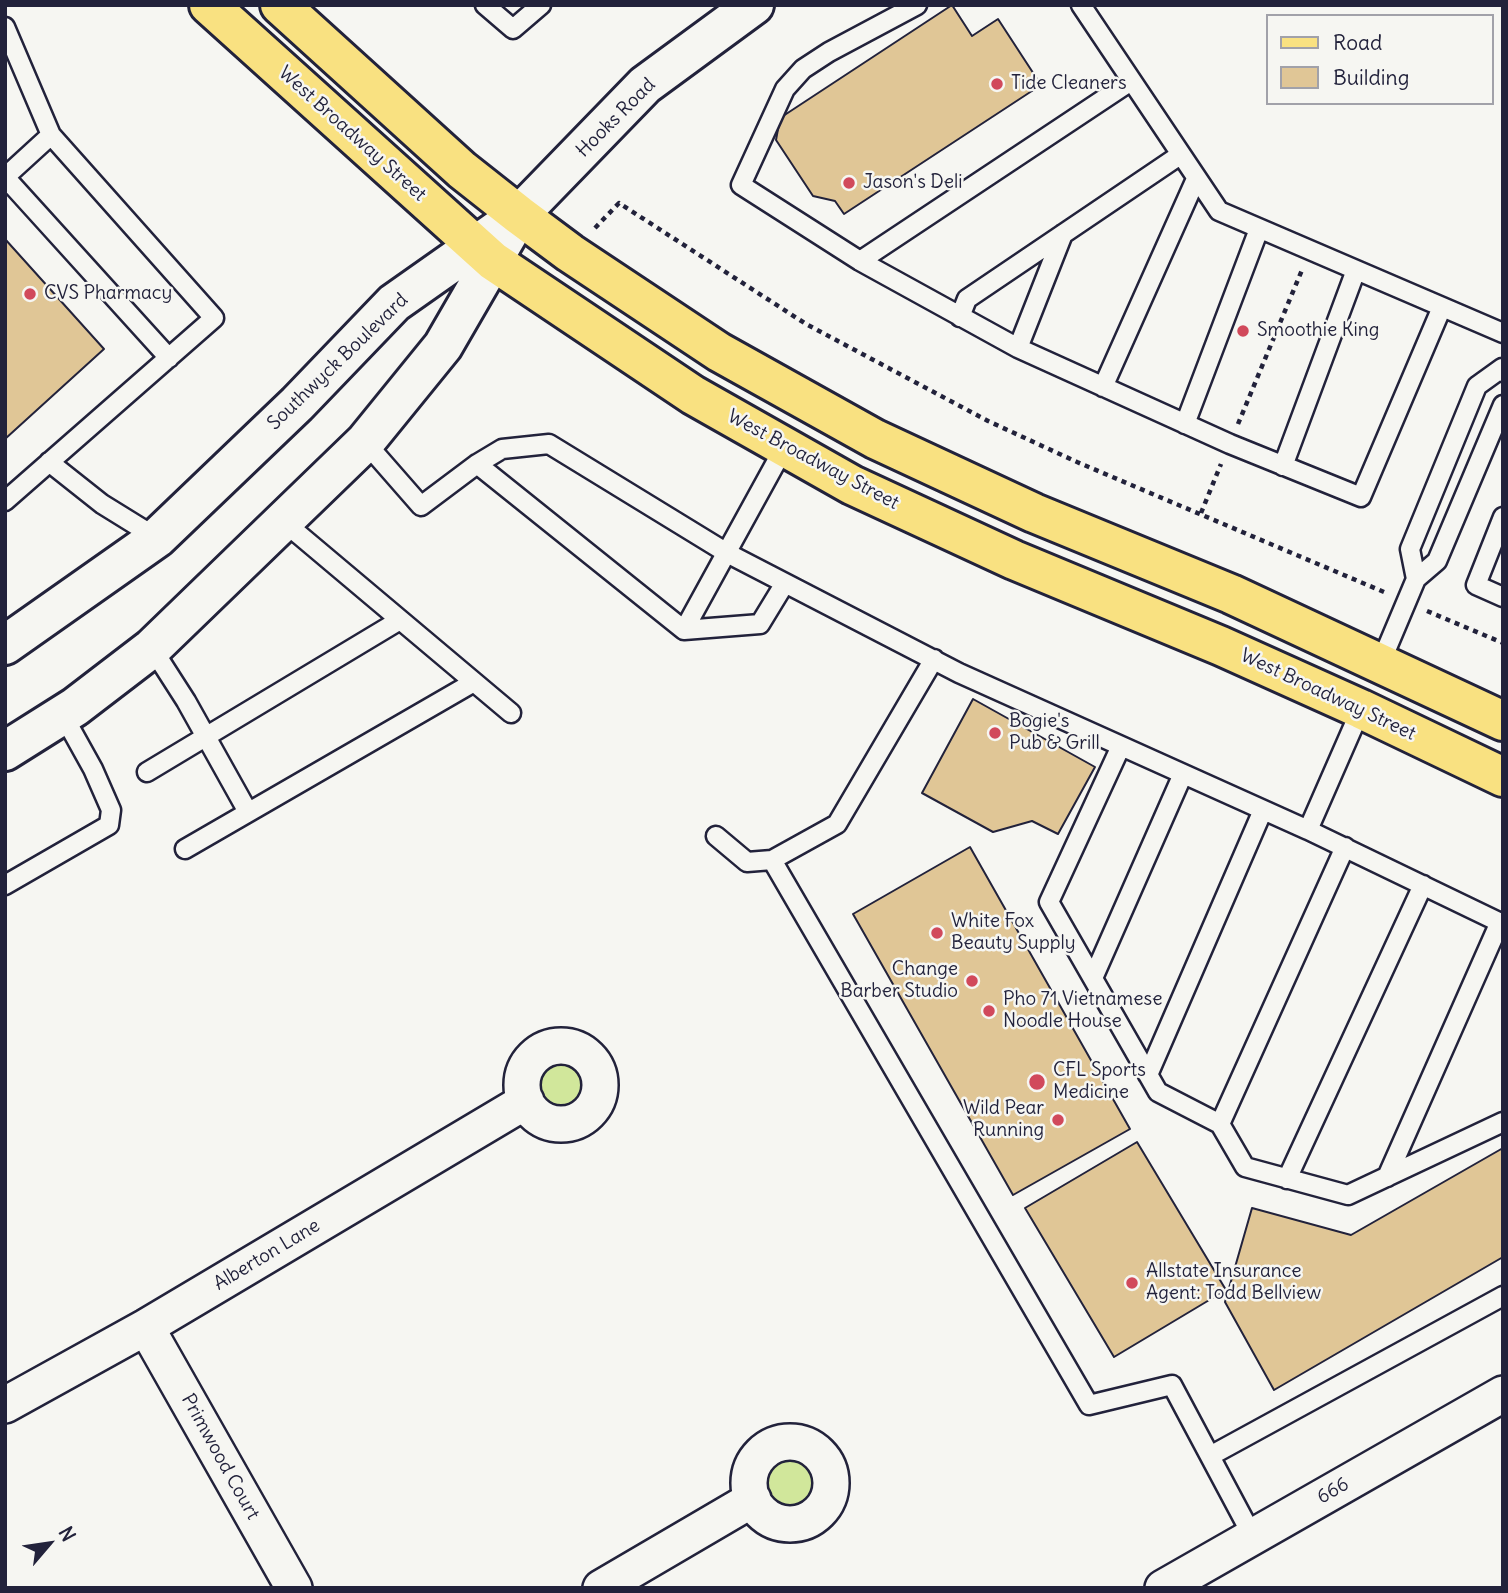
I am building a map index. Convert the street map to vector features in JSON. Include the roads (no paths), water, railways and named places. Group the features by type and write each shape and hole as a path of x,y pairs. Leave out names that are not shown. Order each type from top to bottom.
{"main road":[{"name":"West Broadway Street","path":"209,5 484,253 693,395 852,485 1014,560 1221,646 1503,777"},
{"path":"280,5 462,170 532,203 570,253 719,352 875,439 1034,513 1231,594 1503,720"},
{"path":"1361,709 1381,662"}],"street":[{"name":"Hooks Road","path":"532,203 645,85 754,5"},
{"name":"Southwyck Boulevard","path":"5,645 156,538 297,404 394,303 484,253 532,203"},
{"name":"Southwyck Boulevard","path":"5,751 63,715 152,648 365,442 443,346 484,253"},
{"name":"Alberton Lane","path":"5,1405 146,1327 526,1101"},
{"name":"Primwood Court","path":"146,1327 294,1588"},
{"name":"666","path":"1163,1588 1503,1394"},
{"path":"601,1588 753,1499"}],"lane":[{"path":"485,5 513,29 541,5"},
{"path":"917,5 803,69 785,89 741,185 860,261 1018,348 1230,444 1361,497 1442,307"},
{"path":"1081,5 1219,211 1503,333"},
{"path":"5,27 51,135 214,318 5,501"},
{"path":"860,261 1131,81"},
{"path":"51,135 5,177 169,358"},
{"path":"960,317 967,299 1181,155"},
{"path":"1102,387 1196,179"},
{"path":"1185,424 1259,229"},
{"path":"1018,348 1063,234"},
{"path":"1283,466 1356,270"},
{"path":"1416,579 1410,549 1477,386 1502,369"},
{"path":"1381,662 1416,579 1437,561 1503,405"},
{"path":"365,442 421,506 477,464 502,449 549,444 727,553 934,659 1308,830 1501,923 1387,1177"},
{"path":"684,630 785,446"},
{"path":"49,462 102,504 156,538"},
{"path":"477,464 684,630 760,624 785,583"},
{"path":"1503,517 1476,586 1503,597"},
{"path":"284,522 511,713"},
{"path":"147,772 400,620"},
{"path":"152,648 248,812"},
{"path":"716,836 747,862 772,860 838,824 934,659"},
{"path":"185,849 474,682"},
{"path":"1308,830 1361,709"},
{"path":"5,885 109,825 111,810 93,769 63,715"},
{"path":"1121,746 1049,902 1158,1092 1220,1124 1245,1167 1348,1195 1503,1122"},
{"path":"1093,978 1183,774"},
{"path":"1148,1075 1263,810"},
{"path":"1220,1124 1345,848"},
{"path":"772,860 1089,1405 1172,1385 1253,1537"},
{"path":"1287,1179 1423,885"},
{"path":"1210,1456 1503,1296"}],"place":[{"name":"Tide Cleaners","path":"997,84"},
{"name":"Jason's Deli","path":"849,183"},
{"name":"CVS Pharmacy","path":"30,294"},
{"name":"Smoothie King","path":"1243,331"},
{"name":"Bogie's Pub & Grill","path":"995,733"},
{"name":"White Fox Beauty Supply","path":"937,933"},
{"name":"Change Barber Studio","path":"972,981"},
{"name":"Pho 71 Vietnamese Noodle House","path":"989,1011"},
{"name":"CFL Sports Medicine","path":"1037,1082"},
{"name":"Wild Pear Running","path":"1058,1120"},
{"name":"Allstate Insurance Agent: Todd Bellview","path":"1132,1283"}]}
